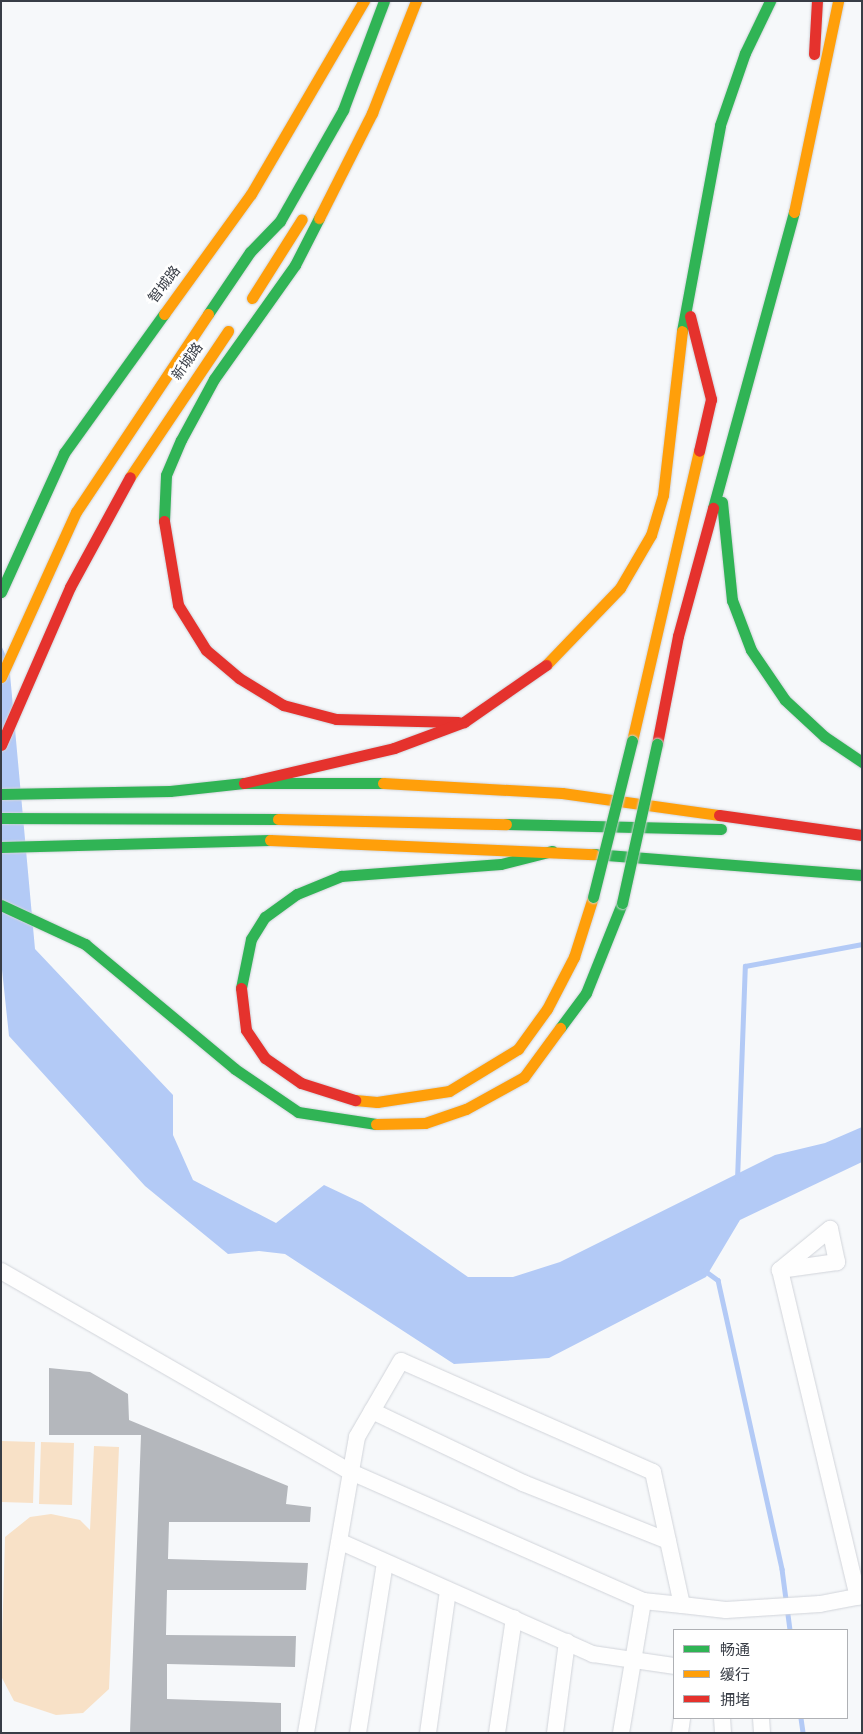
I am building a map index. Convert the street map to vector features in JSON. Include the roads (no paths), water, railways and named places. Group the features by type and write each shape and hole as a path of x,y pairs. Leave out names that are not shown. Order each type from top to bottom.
{"main road":[{"name":"智城路","path":"1,592 64,453 251,194 364,1"},
{"name":"新城路","path":"1,677 76,512 245,260 280,221 343,110 384,1"},
{"path":"327,167 382,58 408,1"},
{"path":"416,1 372,113 295,265 214,379 181,440 166,475 162,510 178,605 206,650 239,678 283,705 336,719 464,722"},
{"path":"244,783 394,748 464,722 536,675 620,588 651,535 663,495 686,300 720,125 745,53 770,1"},
{"path":"808,162 817,1"},
{"path":"1,905 68,934 235,1069 298,1112 362,1124 425,1123 466,1109 524,1077 586,992 622,903 657,744 678,636 808,162 838,1"},
{"name":"新城路","path":"1,745 70,587 112,506 174,404 240,314 307,208"},
{"path":"552,851 501,864 341,876 297,894 265,917 251,939 239,996 246,1030 265,1058 301,1082 341,1098 413,1100 449,1091 518,1049 547,1009 574,957 593,897 632,741 711,399 686,300"},
{"path":"721,476 732,600 751,650 785,700 825,737 862,762"},
{"path":"1,794 170,791 244,783 407,783 562,793 862,835"},
{"path":"1,818 751,830 862,840"},
{"path":"1,847 261,840 552,851 862,875"}],"street":[{"path":"1,1271 351,1472 643,1601 750,1608 810,1604 860,1596 780,1270"},
{"path":"306,1733 342,1542 357,1437 401,1361 653,1472 682,1605"},
{"path":"372,1411 523,1483 668,1541"},
{"path":"342,1542 593,1654 673,1666"},
{"path":"358,1733 385,1562"},
{"path":"428,1733 448,1590"},
{"path":"621,1733 643,1601"},
{"path":"497,1733 514,1618"},
{"path":"555,1733 567,1642"},
{"path":"680,1733 682,1719"},
{"path":"722,1719 723,1733"},
{"path":"760,1719 762,1733"}],"water":[{"path":"1,645 9,663 35,949 173,1095 173,1135 193,1180 276,1223 324,1185 362,1203 468,1277 513,1277 560,1262 775,1155 825,1143 862,1127 862,1162 740,1220 706,1277 549,1358 454,1364 285,1254 259,1251 228,1254 145,1186 9,1036 1,960"}],"waterway":[{"path":"737,1180 745,966 862,944"},
{"path":"704,1270 718,1280 782,1569 790,1629"},
{"path":"801,1719 803,1733"}]}
